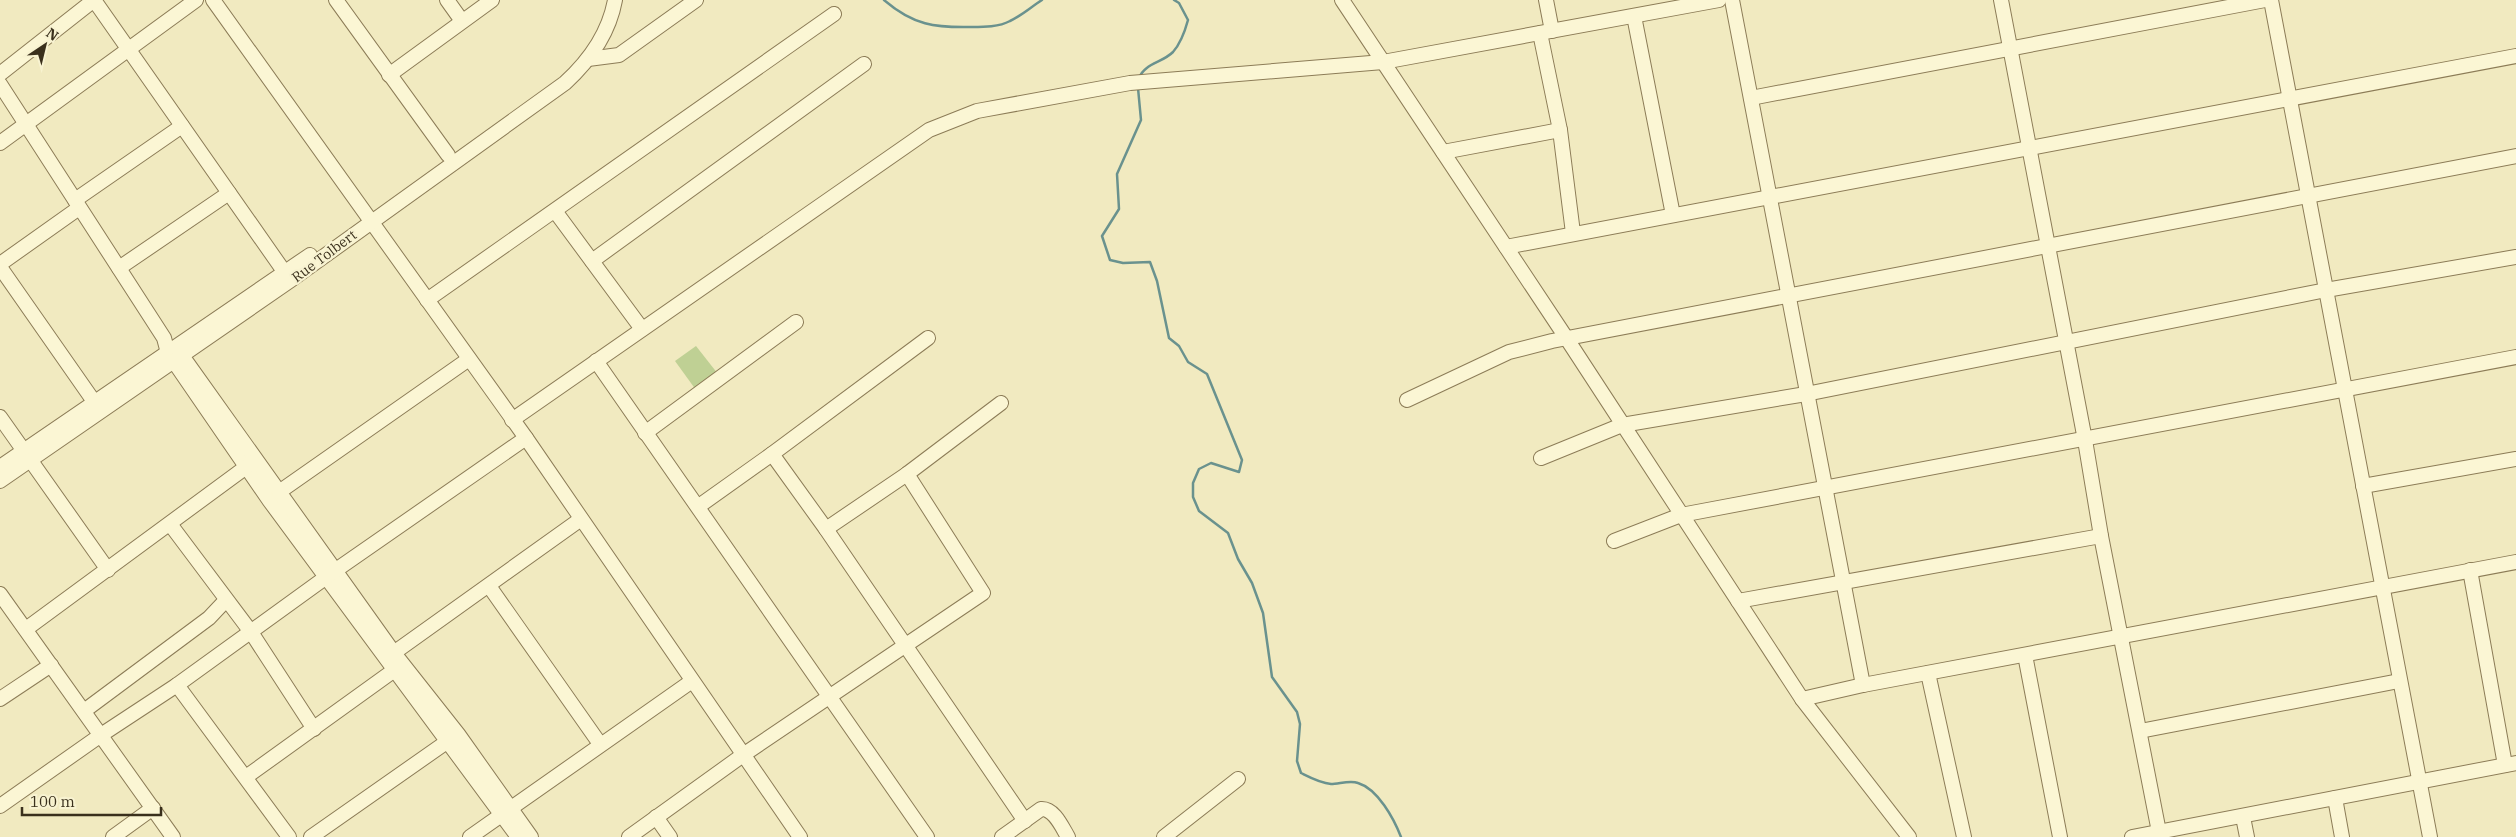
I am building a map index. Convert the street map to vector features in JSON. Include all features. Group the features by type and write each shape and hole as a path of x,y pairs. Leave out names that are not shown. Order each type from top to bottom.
{"street":[{"path":"0,74 94,0 288,277"},
{"path":"0,143 196,0"},
{"path":"213,0 526,438 800,837"},
{"path":"336,0 448,154"},
{"path":"447,0 462,21"},
{"path":"389,75 492,0"},
{"name":"Rue Tolbert","path":"0,467 26,456 288,277 448,154 559,76 582,53 599,24 606,0"},
{"name":"Rue Tolbert","path":"368,217 565,84 588,59 606,28 615,0"},
{"path":"588,59 619,55 696,0"},
{"path":"1342,0 1567,339 1802,699 1909,837"},
{"path":"1546,0 1546,32 1573,233"},
{"path":"512,420 929,130 977,111 1130,83 1383,62 1720,0"},
{"path":"1732,0 1863,685"},
{"path":"2001,0 2085,440 2101,536 2160,835"},
{"path":"1751,98 2265,0"},
{"path":"2271,0 2430,837"},
{"path":"427,300 834,14"},
{"path":"1634,16 1673,215"},
{"path":"1506,247 2516,56"},
{"path":"592,262 864,64"},
{"path":"0,84 164,338 250,464 332,573"},
{"path":"95,403 0,266 77,204 182,126"},
{"path":"1443,152 1560,130"},
{"path":"1407,400 1509,352 1567,339 2516,156"},
{"path":"119,268 229,193"},
{"path":"555,211 642,329"},
{"path":"1541,458 1622,425 1806,394 2326,290 2516,257"},
{"path":"645,433 796,322"},
{"path":"699,506 928,338"},
{"name":"Rue Tolbert","path":"0,481 26,456 95,403 175,354"},
{"path":"1614,541 1682,515 2516,357"},
{"path":"279,492 469,359"},
{"path":"596,361 645,433 699,506 927,837"},
{"path":"826,529 907,474 1002,403"},
{"path":"0,418 108,570"},
{"path":"0,806 101,735 177,685 332,573 526,438"},
{"path":"772,454 826,529 1025,821"},
{"path":"2363,486 2516,459"},
{"path":"250,464 279,492 332,573 448,741 506,811 531,837"},
{"path":"26,629 250,464"},
{"path":"629,837 743,755 904,644 984,592 907,474"},
{"path":"390,656 581,519"},
{"path":"170,524 251,632 314,729"},
{"path":"1738,601 1844,584 2101,536"},
{"path":"1802,699 1863,685 2516,562"},
{"path":"2132,837 2160,835 2510,764 2470,570"},
{"path":"489,586 600,744"},
{"path":"0,594 173,837"},
{"path":"84,711 209,618 226,600"},
{"path":"2025,655 2060,837"},
{"path":"0,699 51,665"},
{"path":"246,777 399,668"},
{"path":"399,668 458,734 506,811 518,837"},
{"path":"1928,673 1964,837"},
{"path":"470,837 692,681"},
{"path":"2140,730 2399,681"},
{"path":"177,685 289,837"},
{"path":"311,837 448,741"},
{"path":"1164,837 1238,778"},
{"path":"2335,798 2342,837"},
{"path":"113,837 152,808"},
{"path":"1002,837 1041,809 1046,808 1051,811 1068,837"},
{"path":"656,817 670,837"},
{"path":"2243,817 2247,837"}],"green space":[{"path":"696,346 718,374 696,390 675,361"}],"waterway":[{"path":"884,0 915,20 947,27 981,27 1006,23 1042,0"},
{"path":"1139,78 1149,66 1169,56 1182,37 1188,20 1179,3 1174,0"},
{"path":"1138,88 1141,120 1117,174 1119,209 1102,236 1110,260 1123,263 1150,262 1157,281 1169,338 1179,346 1188,362 1207,374 1242,460 1239,472 1211,463 1199,469 1193,483 1193,497 1199,511 1228,533 1238,559 1252,583 1263,613 1272,677 1297,712 1300,724 1297,761 1301,773 1327,783 1352,782 1365,786 1379,798 1401,837"}]}
